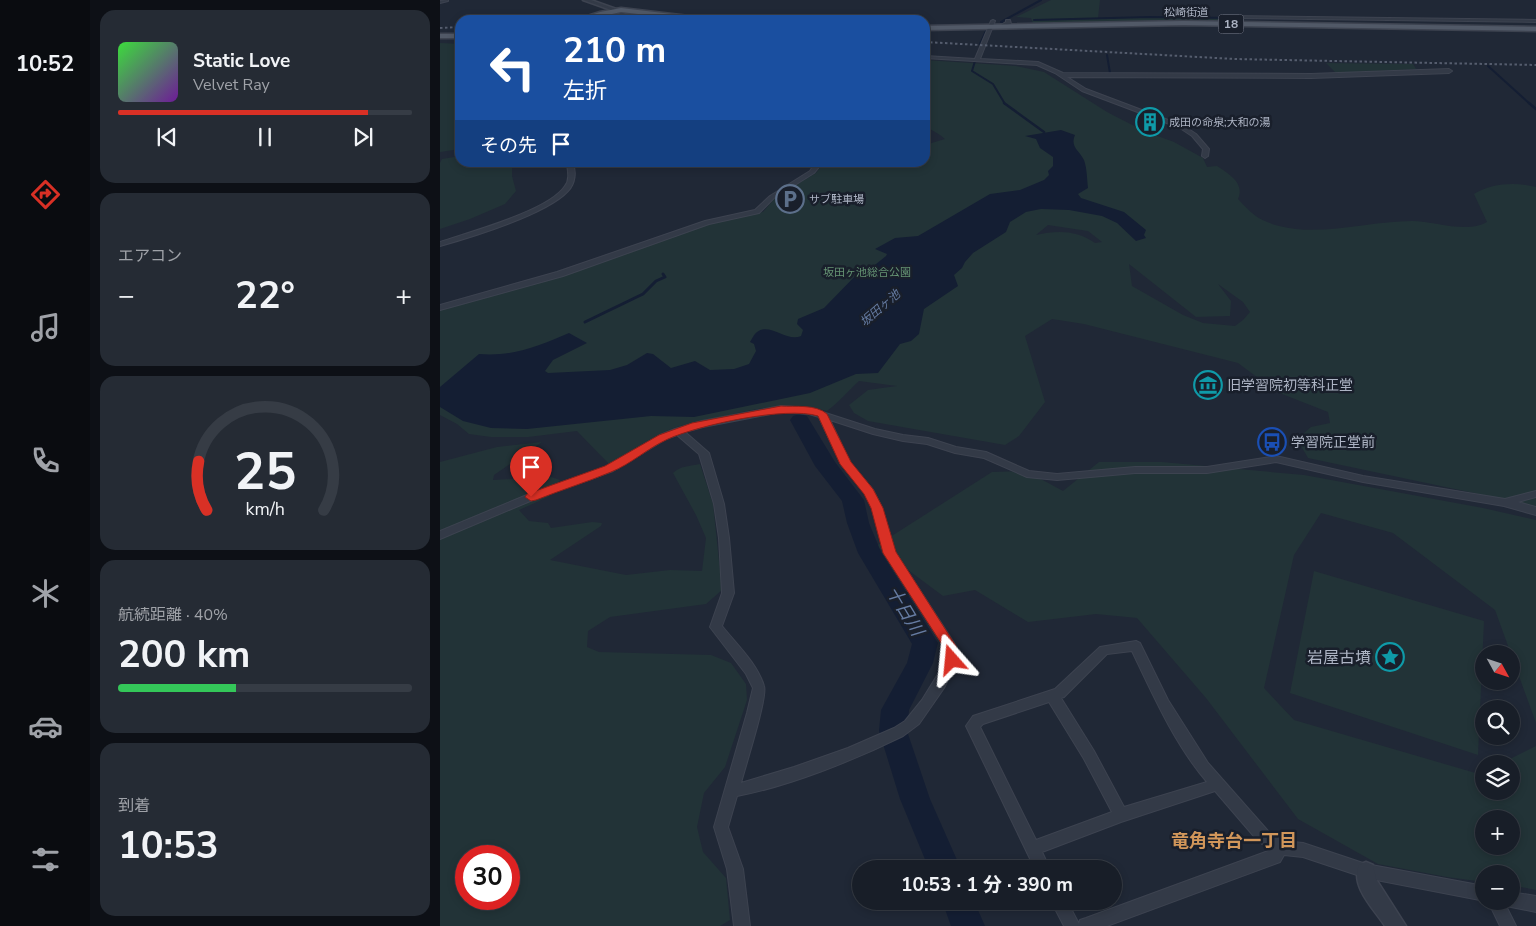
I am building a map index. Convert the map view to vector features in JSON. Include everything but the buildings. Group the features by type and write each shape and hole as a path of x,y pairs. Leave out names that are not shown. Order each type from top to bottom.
{"main road":[{"path":"597,15 616,10 668,15"},
{"name":"松崎街道","path":"930,28 992,23 1184,23 1536,29"},
{"path":"440,36 455,36"}],"street":[{"path":"440,2 446,0"},
{"path":"586,0 616,10"},
{"path":"1230,17 1536,21"},
{"path":"1487,20 1500,28"},
{"path":"978,60 992,23"},
{"path":"930,57 1038,64 1061,75 1084,90 1182,127 1194,135 1206,149 1205,156"},
{"path":"1061,75 1311,76 1449,71"},
{"path":"440,244 500,225 556,198 567,190 573,173 571,167"},
{"path":"440,308 560,274 707,222 757,212 772,197 812,172 816,167"},
{"path":"440,534 531,497 609,469 663,437 678,431 712,422 781,409 810,410 873,431 903,438 928,441 956,450 986,454 1028,474 1057,476 1135,470 1207,470 1276,459 1399,486 1504,502 1536,511"},
{"path":"731,791 807,768 896,735 910,725 930,698 952,660 950,646 890,553 877,508 869,492 846,464 822,414"},
{"path":"678,431 704,454 719,504 724,538 728,593 716,627 751,671 759,688 754,712 721,827 735,869 742,926"},
{"path":"1504,502 1536,494"},
{"path":"1039,860 973,726 978,720 1059,693 1104,650 1136,646 1164,703 1203,767 1216,785 1263,836 1280,848 1303,850 1366,871 1475,892"},
{"path":"1052,695 1089,755 1121,815"},
{"path":"1033,848 1121,815 1216,785"},
{"path":"1086,926 1275,857 1280,848"},
{"path":"1366,871 1367,882 1396,926"},
{"path":"1520,901 1536,904"},
{"path":"1064,910 1072,926"},
{"path":"1500,910 1508,926"}],"green space":[{"path":"1051,0 1100,0 1098,18 1229,18 1231,22 1033,23 1031,18 1016,17"},
{"path":"440,43 455,44 455,150 440,152"},
{"name":"坂田ヶ池総合公園","path":"930,60 1016,66 1044,72 1107,112 1144,131 1174,142 1203,158 1207,167 1217,166 1231,176 1238,184 1240,193 1238,199 1248,209 1266,222 1279,226 1312,230 1412,221 1470,227 1487,222 1474,194 1481,190 1504,184 1536,187 1536,506 1308,458 1297,439 1311,427 1330,423 1328,412 1277,392 1238,363 1084,324 1052,319 1025,336 1045,402 1019,436 1005,445 868,421 854,413 849,405 868,390 897,386 859,381 827,411 811,407 777,407 742,412 693,425 684,425 650,439 610,465 577,431 528,437 491,437 469,434 457,424 440,415 440,310 564,275 708,223 763,212 776,197 816,173 821,167 930,167 930,144 945,139 930,129","holes":["1048,225 1088,231 1102,242 1095,243 1074,233 1067,232 1036,235","1129,264 1196,317 1230,316 1231,301 1218,284 1243,302 1250,312 1235,326 1203,323 1183,315 1132,286"]},
{"path":"1326,63 1413,64 1416,69 1336,73"},
{"path":"455,157 455,167 512,167 516,191 505,204 440,229 440,163 442,159"},
{"path":"542,442 494,475 493,480 551,477 560,480 548,497 519,510 529,521 548,523 551,528 592,522 602,523 601,526 550,560 626,575 670,570 702,571 706,538 673,473 682,468 700,464 713,504 722,590 706,604 610,617 588,631 587,647 599,652 711,655 731,663 746,684 747,700 725,767 704,793 697,827 703,852 726,878 730,920 720,926 440,926 440,462 497,447"},
{"path":"1099,462 1162,462 1304,475 1483,508 1536,520 1536,723 1520,679 1520,645 1508,645 1495,610 1393,533 1321,513 1294,555 1264,688 1294,720 1475,773 1475,800 1520,800 1520,755 1518,755 1536,746 1536,890 1520,887 1520,865 1475,865 1475,881 1378,864 1298,819 1206,698 1137,618 1096,614 1028,622 975,590 943,596 876,546 992,472 1026,471 1063,491"},
{"name":"岩屋古墳","path":"1314,571 1484,621 1483,645 1475,645 1475,690 1481,690 1480,700 1475,700 1475,745 1478,745 1478,755 1290,693"}],"water":[{"name":"坂田ヶ池","path":"1061,130 1075,135 1074,146 1085,163 1088,188 1078,194 1081,198 1124,212 1146,230 1144,235 1146,238 1136,241 1117,223 1102,216 1069,210 1041,209 1026,212 1010,222 1006,232 973,253 954,275 958,286 924,309 919,334 911,341 900,344 878,373 856,374 810,393 694,417 651,416 527,429 491,428 463,421 440,407 440,387 479,354 503,354 525,350 569,333 587,343 553,360 545,371 548,373 610,370 627,365 647,353 653,354 671,368 695,361 710,370 734,369 749,364 756,351 754,344 750,342 756,333 767,329 790,337 801,336 803,330 797,324 798,319 824,308 860,271 871,268 886,256 887,254 875,249 895,238 918,236 990,194 1020,190 1044,180 1049,175 1048,171 1053,166 1053,157 1040,148 1036,139 1025,136"}],"waterway":[{"path":"1003,24 1001,22 1041,0"},
{"path":"1034,20 1150,17 1231,18"},
{"path":"1238,18 1306,19"},
{"path":"980,44 986,31"},
{"path":"1107,55 1110,73"},
{"path":"975,61 972,71 993,84 1005,104"},
{"path":"1488,66 1530,104"},
{"path":"1529,103 1536,109"},
{"path":"1005,104 1044,132"},
{"path":"585,322 643,294 656,281 665,277 663,274"},
{"name":"十日川","path":"800,420 826,466 853,500 858,523 870,553 925,643 920,663 895,710 893,731 915,799 941,860"},
{"name":"十日川","path":"962,910 968,926"}],"railway":[{"path":"440,28 455,27"},
{"path":"930,42 1235,59 1536,65"}],"place":[{"name":"成田の命泉;大和の湯","path":"1150,122"},
{"name":"サブ駐車場","path":"790,199"},
{"name":"旧学習院初等科正堂","path":"1208,385"},
{"name":"学習院正堂前","path":"1272,442"},
{"name":"岩屋古墳","path":"1390,657"}],"district":[{"name":"竜角寺台一丁目","path":"1234,841"}],"route":[{"path":"531,497 609,469 663,437 678,431 758,412 781,409 810,410 822,414 846,464 869,492 877,508 890,553 950,646 952,660"}]}
